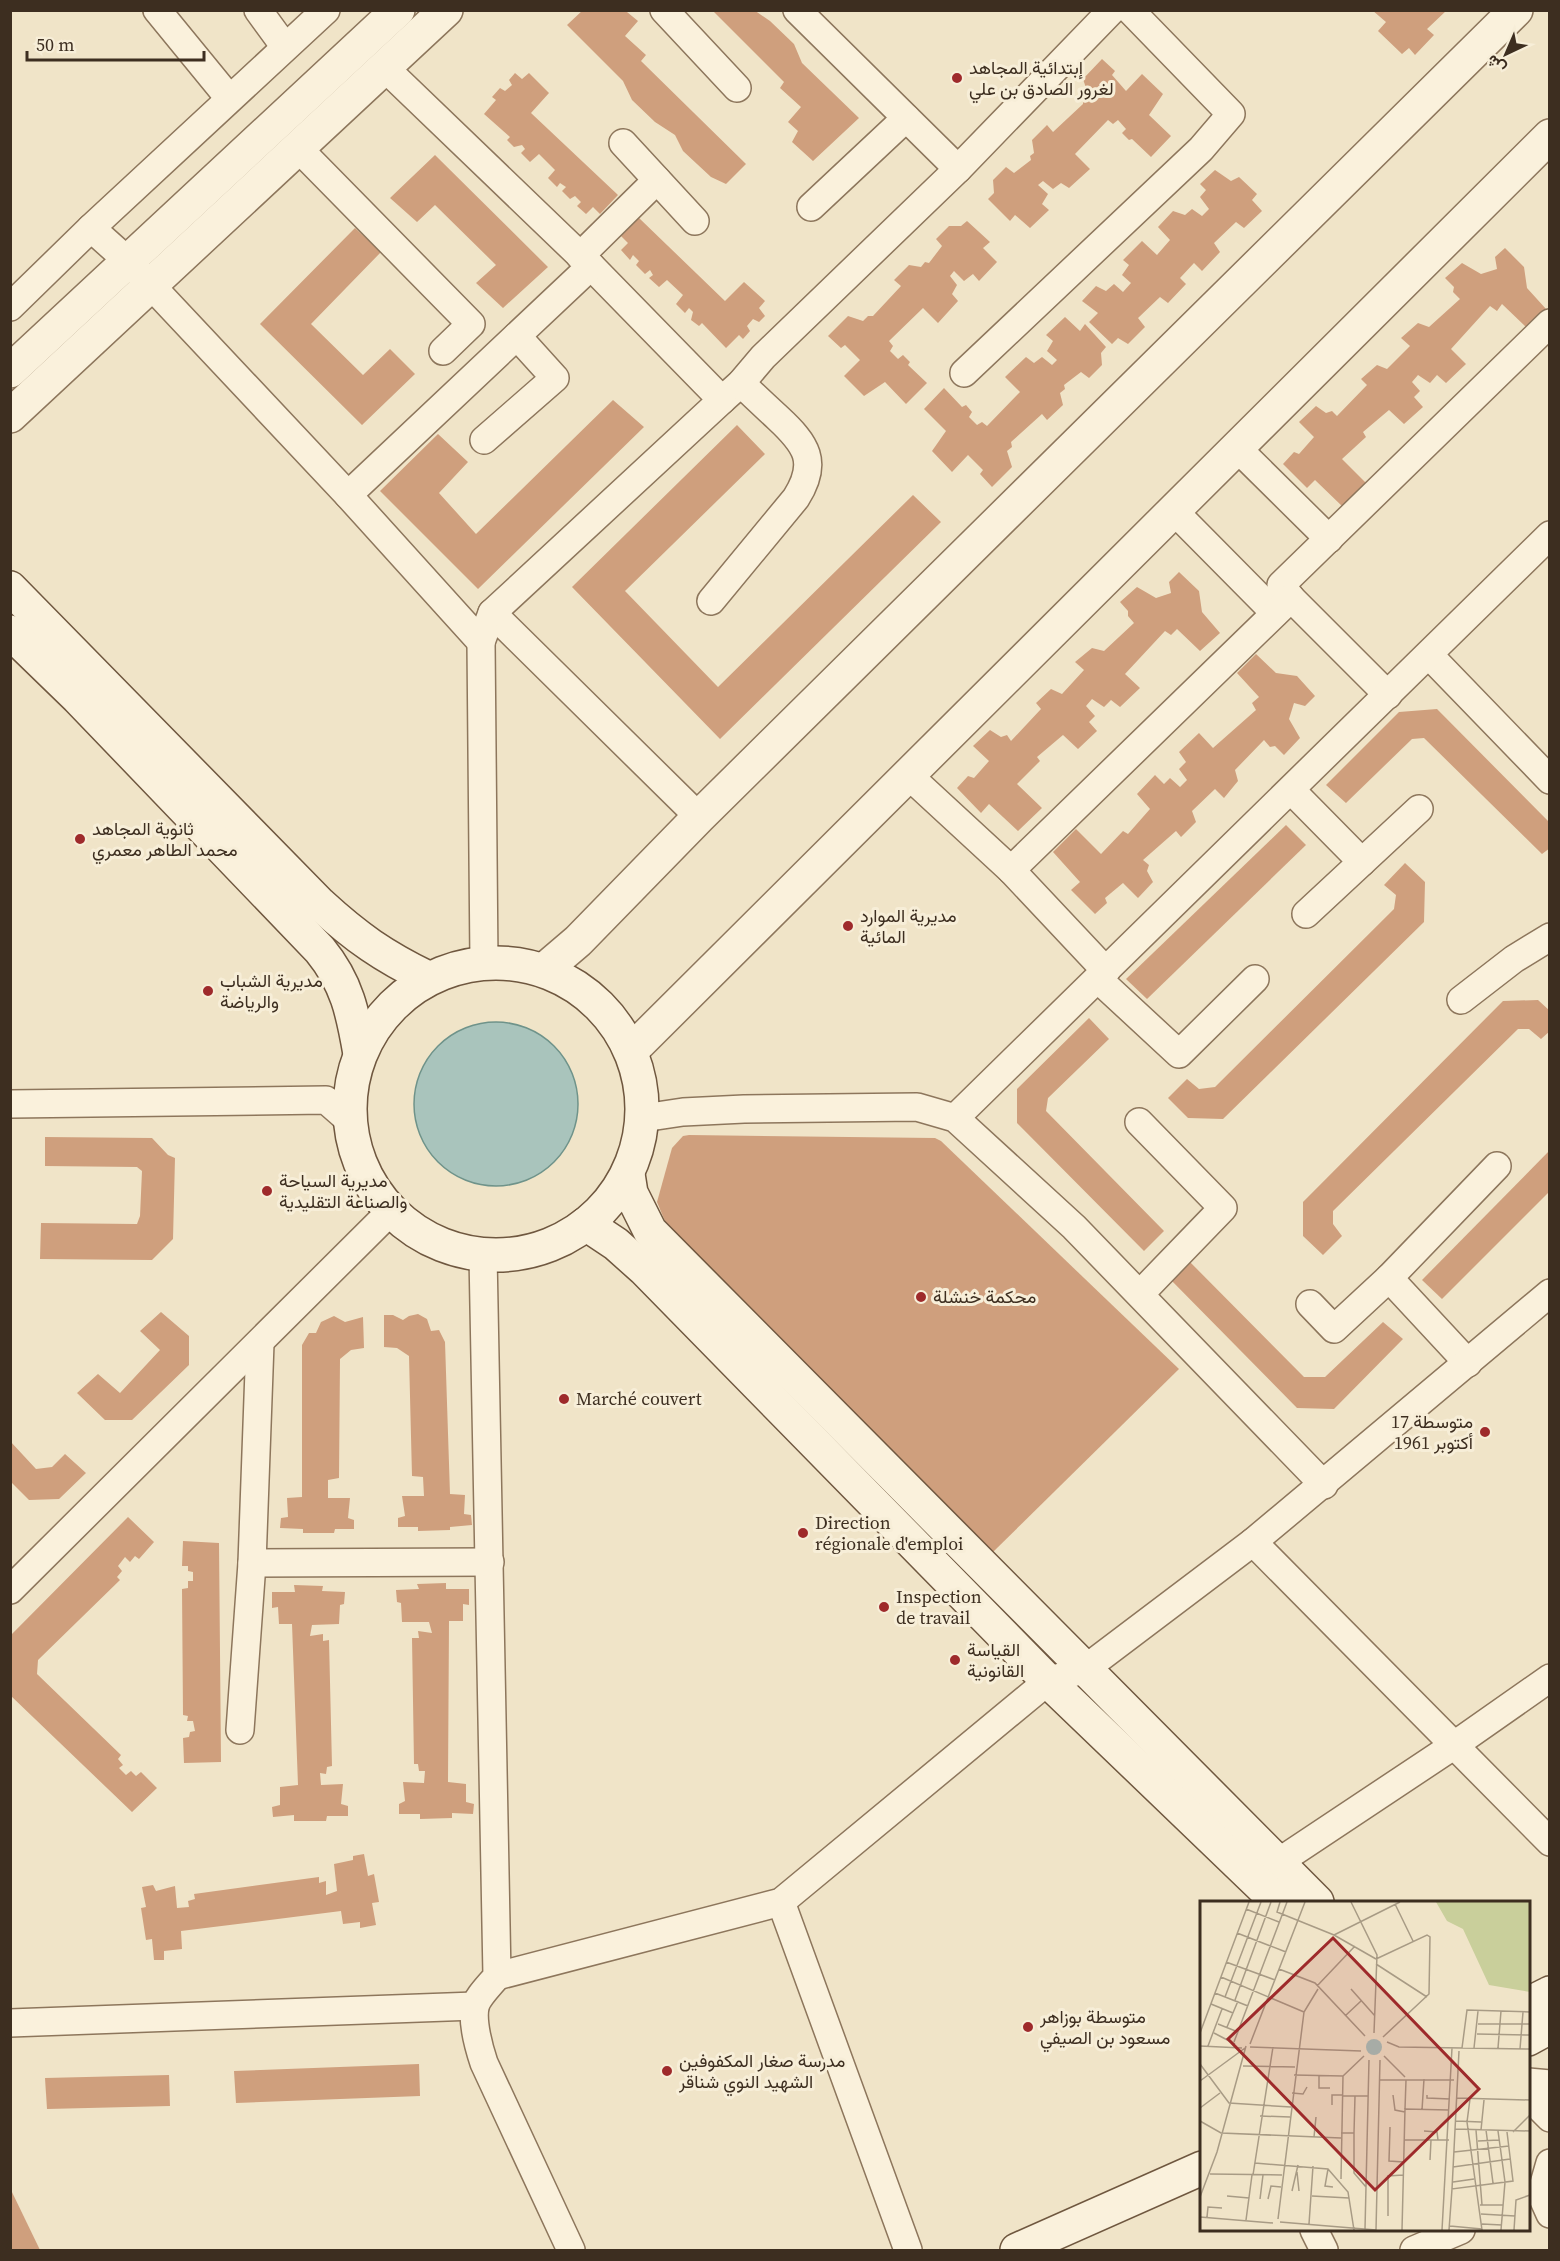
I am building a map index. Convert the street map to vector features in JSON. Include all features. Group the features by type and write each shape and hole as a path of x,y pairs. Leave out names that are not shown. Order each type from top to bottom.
{"main road":[{"path":"10,416 139,273 398,10"},
{"path":"10,371 298,148 446,10"},
{"path":"544,970 578,941 699,817 1516,10"},
{"path":"631,1051 1550,136"},
{"path":"10,588 328,911 353,934 389,959 428,978"},
{"path":"10,632 78,698 320,950 333,966 346,990 354,1016 360,1054"},
{"path":"484,962 544,970 580,988 610,1016 631,1051 641,1084 643,1118 638,1146 628,1174 612,1199 586,1224 563,1239 538,1250 510,1255 483,1255 449,1248 418,1233 391,1211 371,1184 357,1154 350,1121 351,1087 360,1054 378,1021 404,994 428,978 484,962"},
{"path":"628,1174 631,1193 650,1231 1316,1901"},
{"path":"586,1224 644,1269 1048,1681 1277,1901"},
{"path":"1530,2003 1550,1993"},
{"path":"1530,2038 1550,2027"},
{"path":"1017,2250 1200,2169"},
{"path":"1067,2250 1200,2193"}],"street":[{"path":"157,10 229,98"},
{"path":"258,10 285,47"},
{"path":"10,307 229,98 326,10"},
{"path":"664,10 737,88"},
{"path":"797,10 958,169"},
{"path":"484,962 481,642 492,613 731,392 763,357 958,169 1113,10"},
{"path":"964,373 1201,149 1231,114 1130,10"},
{"path":"385,68 586,261 731,392 798,437 806,451 808,469 804,485 796,498 711,601"},
{"path":"811,207 906,118"},
{"path":"623,143 695,221"},
{"path":"298,148 471,324 444,351"},
{"path":"348,495 517,336 657,180"},
{"path":"91,228 139,273 348,495 481,642"},
{"path":"1011,870 1278,599 1329,539 1550,323"},
{"path":"484,440 555,378 517,336"},
{"path":"1236,447 1329,539"},
{"path":"1173,510 1388,695"},
{"path":"955,1118 1550,535"},
{"path":"492,613 699,817"},
{"path":"1429,655 1550,780"},
{"path":"907,774 1011,870 1102,975 1179,1054 1255,979"},
{"path":"1291,790 1362,862"},
{"path":"1306,914 1419,809"},
{"path":"1461,1000 1514,959 1549,939"},
{"path":"10,1104 326,1100 350,1121"},
{"path":"643,1118 683,1112 744,1109 917,1107 955,1118 1074,1227 1324,1485"},
{"path":"1139,1122 1223,1208 1140,1294"},
{"path":"1310,1304 1334,1329 1389,1278 1497,1166"},
{"path":"10,1590 391,1211"},
{"path":"483,1255 497,1976 475,2006 478,2045 484,2063 571,2250"},
{"path":"1389,1278 1468,1363"},
{"path":"497,1976 781,1902 1048,1681 1085,1669 1253,1542 1324,1485 1550,1293"},
{"path":"240,1730 252,1563 260,1343"},
{"path":"1253,1542 1550,1842"},
{"path":"252,1563 490,1562"},
{"path":"1277,1863 1453,1746 1550,1678"},
{"path":"781,1902 908,2250"},
{"path":"10,2023 475,2006"},
{"path":"1530,2082 1550,2085"},
{"path":"1530,2098 1550,2118"},
{"path":"1540,2203 1550,2163"},
{"path":"1315,2231 1324,2250"},
{"path":"1426,2248 1457,2231"}],"water":[{"path":"496,1022 527,1028 554,1046 572,1073 578,1104 572,1135 554,1162 527,1180 496,1186 465,1180 438,1162 420,1135 414,1104 420,1073 438,1046 465,1028"}],"building":[{"path":"583,10 628,10 627,12 638,21 625,36 646,55 641,61 746,164 726,184 711,177 683,151 675,135 655,122 632,100 623,81 567,25"},
{"path":"712,10 754,10 770,21 794,44 802,63 859,118 813,161 792,142 798,131 788,122 801,107 780,88 784,82"},
{"path":"1372,10 1447,10 1427,29 1434,35 1415,55 1409,48 1402,54 1378,31 1386,22"},
{"path":"1102,59 1115,71 1112,75 1126,91 1142,74 1163,94 1149,115 1171,136 1151,157 1122,133 1126,129 1118,120 1113,124 1108,120 1075,154 1090,169 1069,188 1061,183 1053,189 1043,181 1038,185 1048,194 1042,204 1049,210 1030,228 1015,215 1010,221 988,199 994,193 993,180 1006,167 1014,173 1031,160 1030,156 1034,153 1032,140 1047,125 1053,132 1083,104 1083,98 1088,94 1083,79"},
{"path":"515,73 522,79 529,73 549,93 531,113 618,195 600,214 593,207 586,214 577,206 581,202 575,196 570,199 562,191 566,187 560,183 557,187 548,178 555,170 539,154 530,162 521,153 525,149 522,145 514,147 507,140 510,137 484,114 496,100 492,97 500,88 505,91 512,85 509,80"},
{"path":"435,155 548,267 503,308 476,283 496,265 435,205 417,222 390,198"},
{"path":"1215,170 1231,181 1239,177 1257,194 1252,200 1262,211 1244,228 1236,222 1214,243 1220,252 1202,271 1194,263 1180,278 1186,284 1168,303 1160,297 1138,318 1145,327 1128,344 1118,338 1112,344 1089,322 1098,313 1082,301 1096,286 1106,291 1114,284 1123,292 1131,283 1122,275 1129,265 1123,260 1142,241 1157,255 1170,240 1158,227 1173,211 1185,215 1192,209 1202,216 1209,209 1200,197 1206,190 1200,184"},
{"path":"639,218 725,301 744,282 765,301 759,308 765,316 759,322 753,319 747,326 750,331 743,339 739,335 726,348 702,323 699,326 691,320 693,312 689,308 685,313 676,304 683,295 667,280 659,287 649,278 653,275 650,270 645,274 636,265 639,261 633,255 630,260 621,250 628,243 621,236"},
{"path":"967,221 990,242 983,248 997,262 979,281 973,274 964,281 954,271 950,276 957,285 952,294 958,301 938,323 923,308 889,341 893,346 890,351 898,359 903,355 910,362 908,365 927,383 906,404 885,382 864,396 844,376 860,360 845,345 841,348 828,336 848,316 863,321 868,316 873,316 901,286 894,280 909,265 921,267 925,262 929,263 942,246 936,239 949,226 961,226"},
{"path":"355,228 381,252 311,324 363,375 390,349 415,374 362,425 260,324"},
{"path":"1505,248 1524,267 1527,288 1546,309 1526,327 1502,304 1497,311 1490,306 1451,349 1466,364 1446,383 1437,375 1430,383 1418,375 1412,382 1420,391 1414,397 1423,407 1404,424 1389,410 1363,432 1366,437 1342,459 1367,484 1343,507 1315,480 1307,488 1283,464 1294,452 1299,454 1314,437 1299,422 1316,406 1326,413 1332,411 1337,416 1367,385 1361,379 1377,365 1387,369 1410,346 1401,338 1418,323 1429,327 1460,299 1453,292 1454,287 1445,278 1462,263 1481,274 1497,269 1495,257"},
{"path":"1065,317 1080,331 1085,324 1106,347 1101,353 1102,365 1089,378 1081,372 1064,385 1065,389 1060,393 1063,405 1047,420 1042,414 1011,442 1012,447 1007,451 1012,467 992,487 980,474 983,470 968,455 952,472 932,451 946,431 924,409 944,388 962,407 966,405 972,412 969,417 977,425 982,422 987,426 1020,392 1005,377 1026,357 1034,363 1042,357 1052,365 1057,360 1047,351 1053,341 1046,335"},
{"path":"613,400 644,427 478,589 380,491 438,434 468,462 439,493 476,534"},
{"path":"737,425 765,454 625,591 718,687 913,495 941,522 720,739 572,587"},
{"path":"1179,572 1199,591 1202,612 1220,633 1200,651 1177,629 1171,635 1165,631 1125,674 1140,688 1120,707 1111,700 1104,707 1092,699 1086,706 1095,716 1089,722 1097,731 1078,749 1063,735 1037,757 1040,761 1017,784 1042,808 1018,831 989,804 981,813 957,788 968,776 974,778 989,761 973,746 990,730 1001,737 1007,735 1011,741 1041,709 1036,703 1051,689 1062,694 1084,670 1075,662 1092,648 1104,651 1134,623 1120,602 1137,587 1156,598 1171,593 1169,582"},
{"path":"1256,654 1276,673 1297,676 1315,696 1305,706 1294,703 1289,719 1300,738 1284,755 1275,746 1270,747 1264,740 1235,770 1238,781 1224,798 1215,789 1192,811 1196,822 1181,837 1176,831 1143,860 1149,865 1147,871 1153,882 1138,898 1123,883 1105,898 1107,903 1095,914 1071,890 1080,882 1053,852 1076,829 1101,854 1123,831 1128,834 1150,809 1137,794 1155,775 1164,784 1170,778 1180,787 1187,780 1179,769 1186,762 1179,752 1199,733 1213,748 1256,710 1252,703 1259,697 1237,673"},
{"path":"1437,709 1550,823 1550,848 1542,854 1424,738 1412,739 1346,803 1326,785 1399,712"},
{"path":"1286,825 1306,845 1147,999 1126,979"},
{"path":"1405,863 1425,882 1424,922 1223,1119 1188,1118 1168,1098 1187,1079 1199,1089 1215,1087 1394,909 1396,895 1384,885"},
{"path":"1538,1000 1550,1011 1550,1031 1541,1039 1529,1029 1518,1029 1333,1211 1333,1224 1342,1236 1323,1255 1303,1236 1303,1202 1503,1001"},
{"path":"1089,1018 1109,1039 1048,1098 1046,1111 1164,1231 1144,1251 1017,1123 1017,1089"},
{"name":"محكمة خنشلة","path":"683,1136 935,1138 941,1141 1179,1369 993,1552 667,1226 657,1202 672,1148"},
{"path":"45,1137 152,1138 168,1155 175,1158 173,1239 152,1260 40,1259 41,1223 137,1224 140,1216 142,1171 137,1167 45,1166"},
{"path":"1550,1150 1550,1191 1442,1299 1422,1280"},
{"path":"1188,1260 1304,1377 1325,1377 1383,1322 1403,1339 1334,1409 1297,1408 1169,1278"},
{"path":"161,1312 189,1336 189,1365 132,1420 105,1420 77,1393 98,1374 120,1393 160,1350 140,1331"},
{"path":"418,1314 427,1319 431,1331 439,1330 445,1342 450,1494 465,1495 464,1514 471,1515 472,1525 450,1527 450,1530 418,1531 418,1527 398,1527 398,1518 405,1516 402,1496 424,1496 423,1477 412,1476 409,1356 397,1348 384,1347 384,1315 393,1315 403,1320"},
{"path":"334,1316 345,1322 363,1317 364,1348 351,1350 340,1359 339,1478 328,1480 328,1498 350,1498 348,1518 354,1520 354,1529 335,1529 334,1533 303,1533 303,1529 280,1528 281,1518 288,1517 287,1498 302,1497 302,1345 309,1333 316,1333 321,1322"},
{"path":"10,1441 36,1469 52,1467 65,1454 86,1473 59,1499 29,1500 10,1481"},
{"path":"128,1517 154,1542 139,1559 135,1556 130,1562 125,1557 118,1566 122,1571 117,1577 120,1580 38,1660 37,1674 121,1755 118,1759 123,1765 119,1768 126,1775 131,1771 136,1776 141,1772 157,1788 132,1812 10,1695 10,1636"},
{"path":"183,1541 219,1543 221,1762 184,1763 183,1738 189,1737 190,1732 195,1731 193,1721 187,1721 188,1716 183,1715 182,1589 188,1588 188,1581 193,1581 193,1572 188,1571 188,1566 182,1566"},
{"path":"446,1583 446,1589 469,1589 469,1605 463,1604 463,1621 449,1621 448,1782 466,1784 466,1802 474,1804 473,1814 452,1813 452,1818 420,1819 420,1814 399,1814 399,1804 405,1801 403,1782 424,1783 425,1771 419,1771 418,1764 414,1764 412,1638 419,1638 418,1631 432,1633 429,1622 402,1622 401,1603 397,1602 396,1590 419,1589 417,1584"},
{"path":"294,1585 323,1586 322,1591 345,1592 344,1604 340,1605 339,1624 312,1625 310,1636 323,1634 323,1641 329,1640 332,1766 327,1767 326,1774 320,1773 321,1785 343,1784 341,1804 348,1806 348,1816 327,1816 326,1821 294,1821 294,1815 273,1817 272,1807 280,1805 280,1787 298,1785 292,1624 279,1624 278,1607 272,1608 272,1592 295,1592"},
{"path":"364,1854 368,1876 374,1874 379,1902 372,1903 376,1925 360,1928 360,1922 343,1924 341,1911 181,1931 182,1949 164,1951 164,1960 154,1960 152,1939 146,1940 141,1908 146,1907 142,1887 153,1885 156,1891 175,1886 177,1908 189,1907 188,1901 195,1899 194,1894 319,1877 319,1883 326,1881 326,1895 337,1891 334,1864 353,1860 353,1856"},
{"path":"419,2064 420,2096 236,2103 234,2071"},
{"path":"169,2075 170,2106 47,2109 45,2078"},
{"path":"10,2188 40,2250 10,2250"}],"place":[{"name":"إبتدائية المجاهد لغرور الصادق بن علي","path":"957,78"},
{"name":"ثانوية المجاهد محمد الطاهر معمري","path":"80,839"},
{"name":"مديرية الموارد المائية","path":"848,926"},
{"name":"مديرية الشباب والرياضة","path":"208,991"},
{"name":"مديرية السياحة والصناعة التقليدية","path":"267,1191"},
{"name":"محكمة خنشلة","path":"921,1297"},
{"name":"Marché couvert","path":"564,1399"},
{"name":"متوسطة 17 أكتوبر 1961","path":"1485,1432"},
{"name":"Direction régionale d'emploi","path":"803,1533"},
{"name":"Inspection de travail","path":"884,1607"},
{"name":"القياسة القانونية","path":"955,1660"},
{"name":"متوسطة بوزاهر مسعود بن الصيفي","path":"1028,2027"},
{"name":"مدرسة صغار المكفوفين الشهيد النوي شناقر","path":"667,2071"}]}
